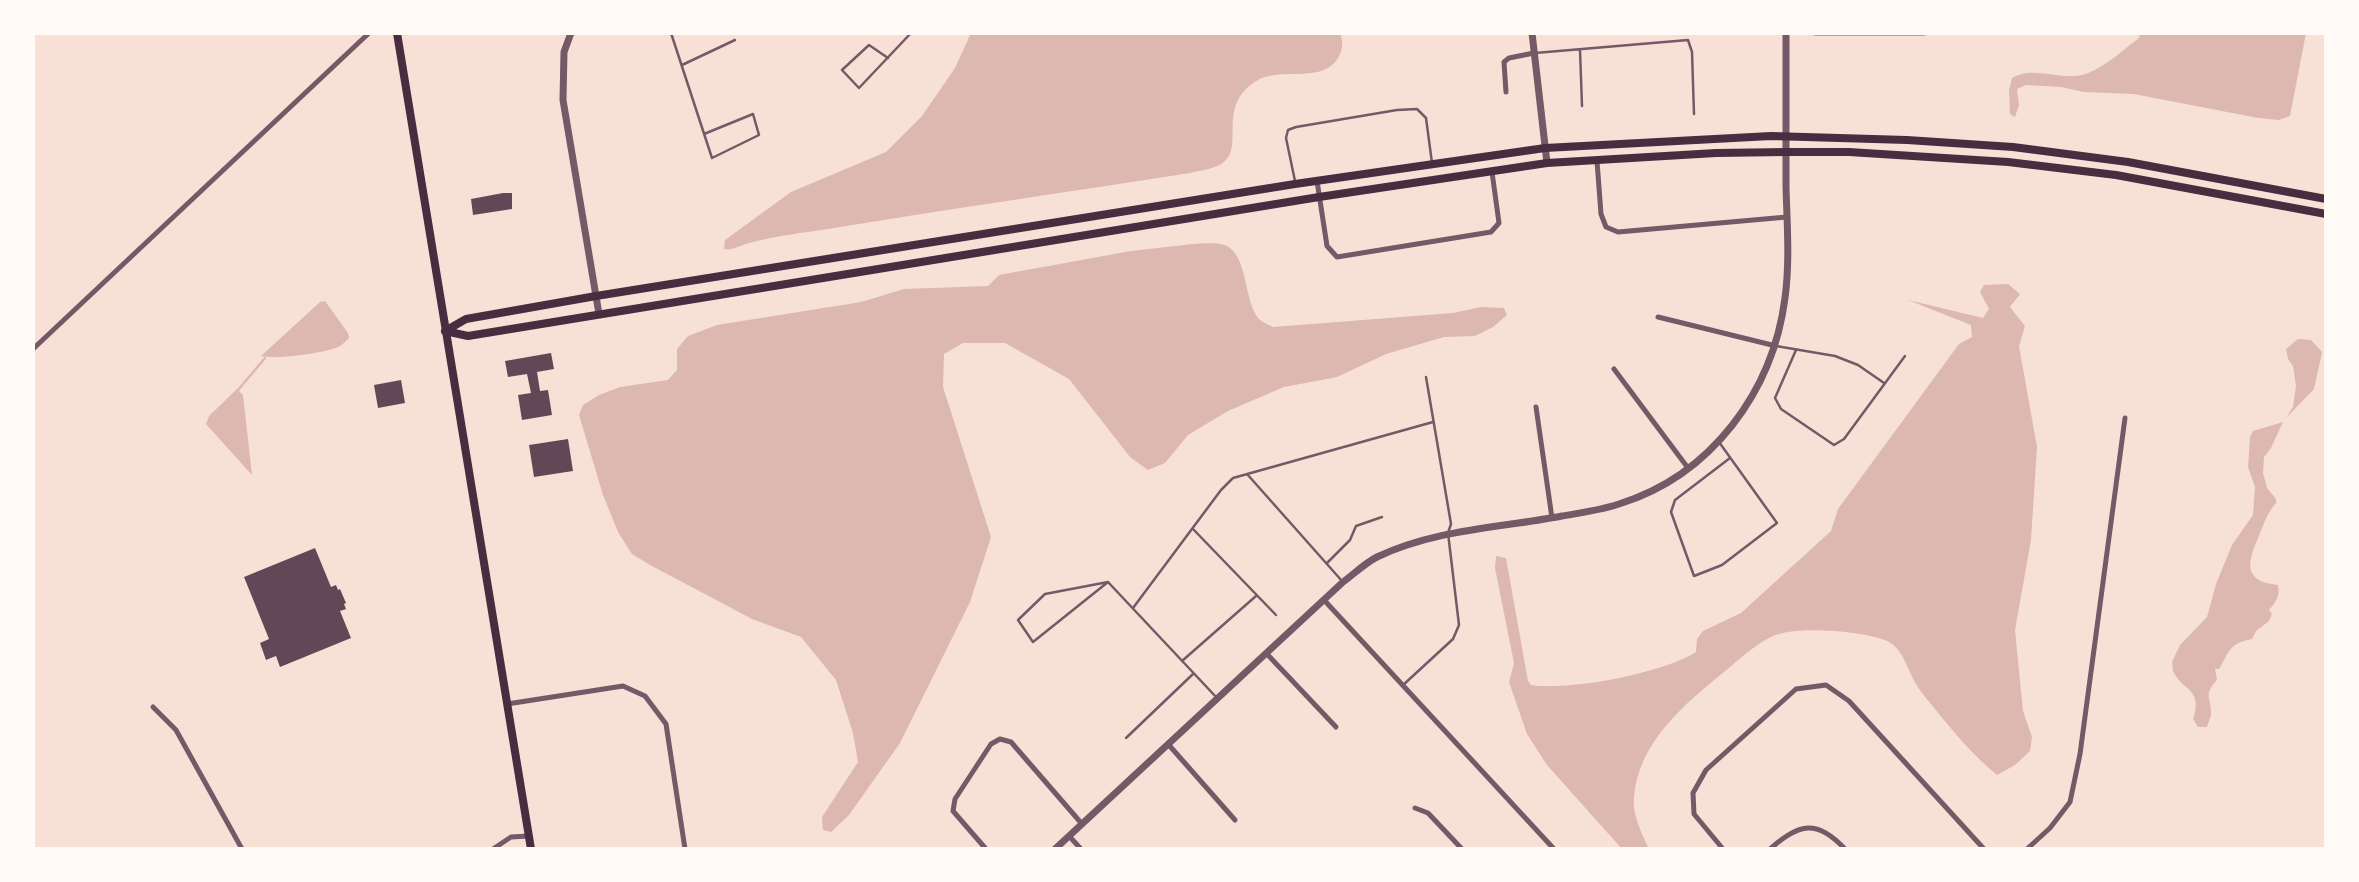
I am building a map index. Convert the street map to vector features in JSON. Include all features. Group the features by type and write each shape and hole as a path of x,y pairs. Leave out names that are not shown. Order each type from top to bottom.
{"main road":[{"path":"397,33 531,849"},
{"path":"445,331 466,319 596,296 1295,184 1545,148 1786,136 1907,140 2012,148 2128,162 2326,199"},
{"path":"445,331 468,336 1298,200 1547,163 1716,153 1786,152 1860,153 2008,162 2116,175 2326,214"}],"street":[{"path":"33,349 369,33"},
{"path":"572,33 564,52 563,100 599,314"},
{"path":"1532,33 1547,163"},
{"path":"1055,849 1343,582 1375,558 1408,544 1448,533 1552,518 1622,503 1658,488 1719,442 1765,376 1776,346 1786,294 1786,33"},
{"path":"1815,33 1924,33"},
{"path":"1506,93 1504,62 1509,58 1534,52"},
{"path":"1597,161 1601,214 1606,227 1618,232 1787,217"},
{"path":"1317,181 1327,246 1337,257 1491,232 1499,223 1492,172"},
{"path":"1295,184 1298,200"},
{"path":"1658,317 1776,346"},
{"path":"1614,369 1688,468"},
{"path":"1536,407 1552,518"},
{"path":"2028,849 2050,828 2070,802 2078,766 2125,418"},
{"path":"1324,600 1553,849"},
{"path":"1266,653 1336,727"},
{"path":"1723,849 1694,814 1693,793 1706,770 1796,689 1826,685 1849,701 1984,849"},
{"path":"507,704 623,686 645,696 666,724 685,849"},
{"path":"153,707 176,730 242,849"},
{"path":"986,849 953,811 955,799 991,744 1000,739 1012,741 1082,824"},
{"path":"1168,744 1235,820"},
{"path":"1415,808 1428,813 1462,849"},
{"path":"1770,849 1793,830 1811,827 1834,837 1845,849"},
{"path":"493,849 511,837 529,836"},
{"path":"1069,836 1081,849"}],"lane":[{"path":"671,33 682,65 704,134 712,158 759,135 753,114 704,134"},
{"path":"888,58 869,45 842,70 859,88 888,58 911,33"},
{"path":"682,65 735,40"},
{"path":"1534,52 1688,40 1692,52 1693,114"},
{"path":"1580,50 1582,106"},
{"path":"1295,184 1286,138 1288,130 1397,110 1417,109 1426,118 1432,163"},
{"path":"1776,346 1835,356 1858,365 1884,384"},
{"path":"1796,350 1775,398 1781,409 1834,445 1844,439 1905,356"},
{"path":"1402,686 1453,639 1460,625 1448,533 1451,524 1426,377"},
{"path":"1133,608 1220,490 1233,478 1433,422"},
{"path":"1719,442 1777,523 1722,565 1694,576 1671,512 1675,500 1730,458"},
{"path":"1247,474 1343,582"},
{"path":"1327,563 1350,540 1356,526 1382,517"},
{"path":"1192,528 1276,615"},
{"path":"1108,582 1217,698"},
{"path":"1108,582 1033,642 1018,620 1045,594 1108,582"},
{"path":"1182,661 1257,596"},
{"path":"1126,738 1193,674"}],"shaded area":[{"path":"971,33 1340,33 1342,44 1340,54 1325,70 1268,76 1245,90 1234,112 1230,154 1222,164 1213,168 788,235 724,249 725,240 791,192 886,152 922,116 955,68"},
{"path":"2140,33 2306,33 2290,116 2279,120 2258,118 2134,94 2084,92 2061,87 2026,85 2017,89 2019,105 2015,117 2010,114 2009,90 2012,78 2030,73 2078,76 2088,73 2139,38"},
{"path":"1193,244 1226,246 1236,254 1254,311 1260,320 1273,327 1453,313 1481,307 1504,308 1507,315 1493,327 1475,336 1444,337 1386,354 1337,377 1284,387 1228,411 1188,435 1165,463 1148,470 1130,457 1069,379 1005,343 963,343 944,354 943,387 991,537 970,602 900,743 849,815 831,832 823,830 822,817 858,762 853,733 836,680 801,637 752,619 632,554 618,532 603,495 579,415 583,405 620,387 668,380 677,370 677,349 688,336 717,325 861,302 904,289 988,286 999,275 1131,251"},
{"path":"2008,284 2020,294 2010,307 2025,326 2019,346 2037,447 2031,540 2015,630 2023,711 2032,737 2030,751 2015,765 1997,775 1972,752 1943,718 1918,687 1901,654 1887,641 1862,634 1829,631 1782,633 1759,644 1709,684 1679,711 1654,742 1637,778 1634,798 1636,817 1649,849 1622,849 1547,765 1527,734 1509,682 1514,663 1495,568 1496,556 1506,558 1528,681 1531,685 1569,685 1616,679 1681,660 1696,652 1697,639 1703,631 1741,613 1831,531 1838,509 1959,344 1972,337 1971,325 1908,300 1983,318 1989,309 1980,292 1984,285"},
{"path":"325,301 348,333 349,338 342,345 300,355 261,356 320,302"},
{"path":"2298,339 2311,340 2322,352 2314,389 2286,418 2293,407 2296,386 2293,366 2286,349"},
{"path":"237,389 243,395 252,475 206,424 209,416"},
{"path":"2283,422 2264,457 2263,473 2267,488 2276,503 2254,547 2250,563 2253,575 2259,580 2278,585 2278,596 2269,610 2272,614 2269,621 2256,631 2252,639 2234,646 2219,669 2215,669 2217,680 2209,694 2211,716 2207,727 2198,727 2193,719 2196,702 2194,696 2174,673 2172,662 2180,645 2207,617 2216,584 2232,545 2253,515 2255,487 2248,467 2250,437 2253,431"}],"building":[{"path":"512,193 512,209 473,215 471,199"},
{"path":"551,353 554,369 537,372 540,391 548,390 552,415 522,420 518,395 531,393 527,374 508,377 505,361"},
{"path":"401,380 405,403 378,408 374,385"},
{"path":"568,439 573,471 534,477 529,445"},
{"path":"315,548 331,587 336,585 338,590 340,589 346,603 346,609 340,611 351,638 280,667 276,656 266,660 260,643 269,639 244,577"}],"waterway":[{"path":"238,390 265,358"}]}
